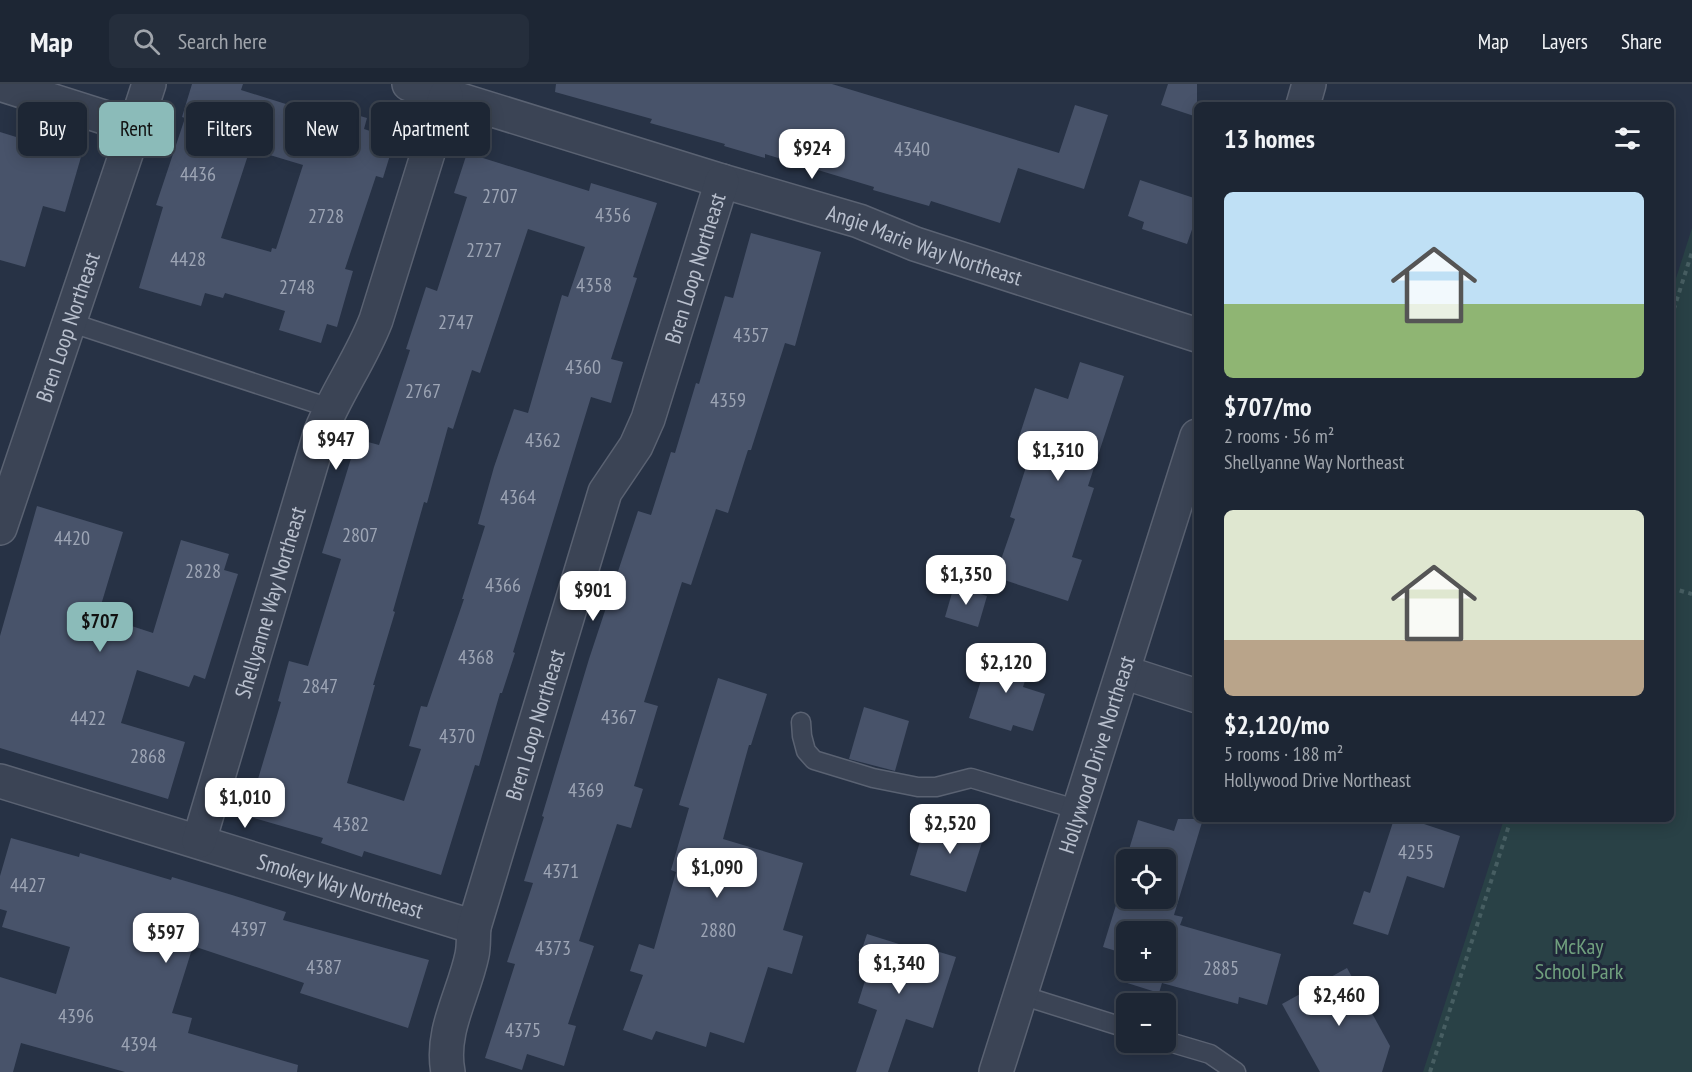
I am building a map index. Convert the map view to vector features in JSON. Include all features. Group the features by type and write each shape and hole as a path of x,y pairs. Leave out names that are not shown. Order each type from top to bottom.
{"street":[{"path":"0,84 99,116"},
{"path":"143,102 149,84"},
{"name":"Angie Marie Way Northeast","path":"409,84 722,181 860,221 915,244 1194,334"},
{"path":"1304,102 1309,84"},
{"name":"Shellyanne Way Northeast","path":"199,841 318,443 330,408 361,355 376,320 446,95"},
{"name":"Bren Loop Northeast","path":"0,528 125,156"},
{"name":"Bren Loop Northeast","path":"448,1072 445,1056 453,1015 472,954 474,927 605,492 636,446 648,419 722,181"},
{"name":"Hollywood Drive Northeast","path":"996,1072 1194,446"},
{"path":"1123,672 1194,695"},
{"name":"Smokey Way Northeast","path":"0,780 474,927"}],"lane":[{"path":"69,322 330,408"},
{"path":"801,722 806,751 814,760 873,778 918,787 936,788 971,778 1079,810"},
{"path":"1021,995 1116,1025"},
{"path":"1176,1044 1210,1054 1236,1072"}],"path":[{"path":"1674,309 1692,252"},
{"path":"1674,589 1692,594"},
{"path":"1430,1072 1510,822"}],"green space":[{"name":"McKay School Park","path":"1692,228 1692,1072 1423,1072 1503,822 1674,822 1674,285"}],"building":[{"path":"192,84 243,84 241,90 285,104 285,156 359,156 359,116 367,118 364,129 371,131 371,156 390,156 383,178 376,176 345,269 353,271 337,327 327,324 321,343 279,330 285,311 225,293 223,298 205,293 201,306 139,288 163,207 156,205 185,118 182,117 186,104 186,156 248,156 221,238 271,252 272,248 276,249 303,165 273,156 273,102 187,102"},
{"path":"556,84 832,84 1059,153 1075,105 1108,115 1084,189 1018,168 1000,223 931,201 929,206 873,190 874,187 765,154 765,158 650,123 652,119 555,92"},
{"path":"1168,84 1197,84 1194,116 1161,105"},
{"path":"0,132 18,138 18,156 81,157 65,212 43,206 25,267 0,260"},
{"path":"466,156 477,156 589,191 591,183 657,203 633,277 637,278 611,359 623,362 611,403 591,397 513,652 515,653 502,693 500,693 479,766 475,765 441,875 364,851 362,857 321,843 323,838 247,816 281,702 278,701 289,661 308,666 341,559 322,553 357,439 379,445 410,350 406,349 426,287 437,291 467,197 454,193","holes":["528,229 585,247 568,297 562,295 528,413 514,409 494,467 478,524 485,526 462,599 464,599 427,707 421,706 409,746 421,749 404,801 347,783 395,612 393,611 448,427 453,429 472,370 480,373"]},
{"path":"1140,180 1194,198 1194,224 1187,244 1142,229 1144,222 1128,216"},
{"path":"751,233 821,252 795,346 785,343 728,513 716,509 691,585 682,582 644,702 658,706 634,786 643,789 631,828 617,824 579,941 594,946 568,1024 576,1026 564,1066 527,1054 522,1070 485,1058 515,964 507,962 533,883 524,881 589,659 638,511 651,515 671,452 675,453 696,383 699,384 725,296 733,298"},
{"path":"1080,362 1124,376 1088,486 1094,488 1072,557 1082,560 1068,601 995,577 1015,519 1010,517 1034,442 1019,437 1035,388 1068,399"},
{"path":"37,506 123,532 98,615 153,633 181,540 229,554 224,570 238,574 205,679 194,675 189,687 137,670 121,723 185,742 168,799 0,748 0,636"},
{"path":"954,586 987,596 978,627 945,617"},
{"path":"991,649 1031,662 1023,687 1045,694 1033,731 1013,725 1011,731 969,718"},
{"path":"718,678 767,694 751,745 749,745 723,839 803,863 783,930 803,936 792,974 768,967 744,1043 710,1032 706,1047 656,1031 652,1040 623,1030 643,975 630,971 639,944 654,949 676,872 671,870 689,808 679,805"},
{"path":"864,707 909,721 895,771 849,759"},
{"path":"946,817 986,830 966,892 910,875 921,838 938,843"},
{"path":"1178,819 1194,819 1194,822 1202,822 1176,908 1176,849 1129,849 1138,820 1174,831"},
{"path":"1393,822 1418,822 1460,836 1444,888 1407,876 1388,935 1353,924 1364,891 1370,893"},
{"path":"11,838 79,857 80,853 171,880 172,877 286,912 283,920 429,960 408,1028 300,993 304,983 193,946 172,1013 192,1018 188,1033 298,1065 297,1072 125,1072 21,1043 13,1072 0,1072 0,977 56,994 70,947 2,927 7,911 0,909 0,876"},
{"path":"1116,905 1116,909 1176,909 1174,915 1183,917 1180,925 1281,954 1267,1005 1239,997 1238,1004 1162,983 1159,993 1124,982 1176,981 1176,921 1116,921 1116,951 1103,947"},
{"path":"867,934 915,949 916,945 956,957 933,1028 906,1019 888,1072 856,1072 877,1010 858,1003 870,965 858,961"},
{"path":"1347,968 1390,1046 1382,1072 1320,1072 1282,1004"}]}
